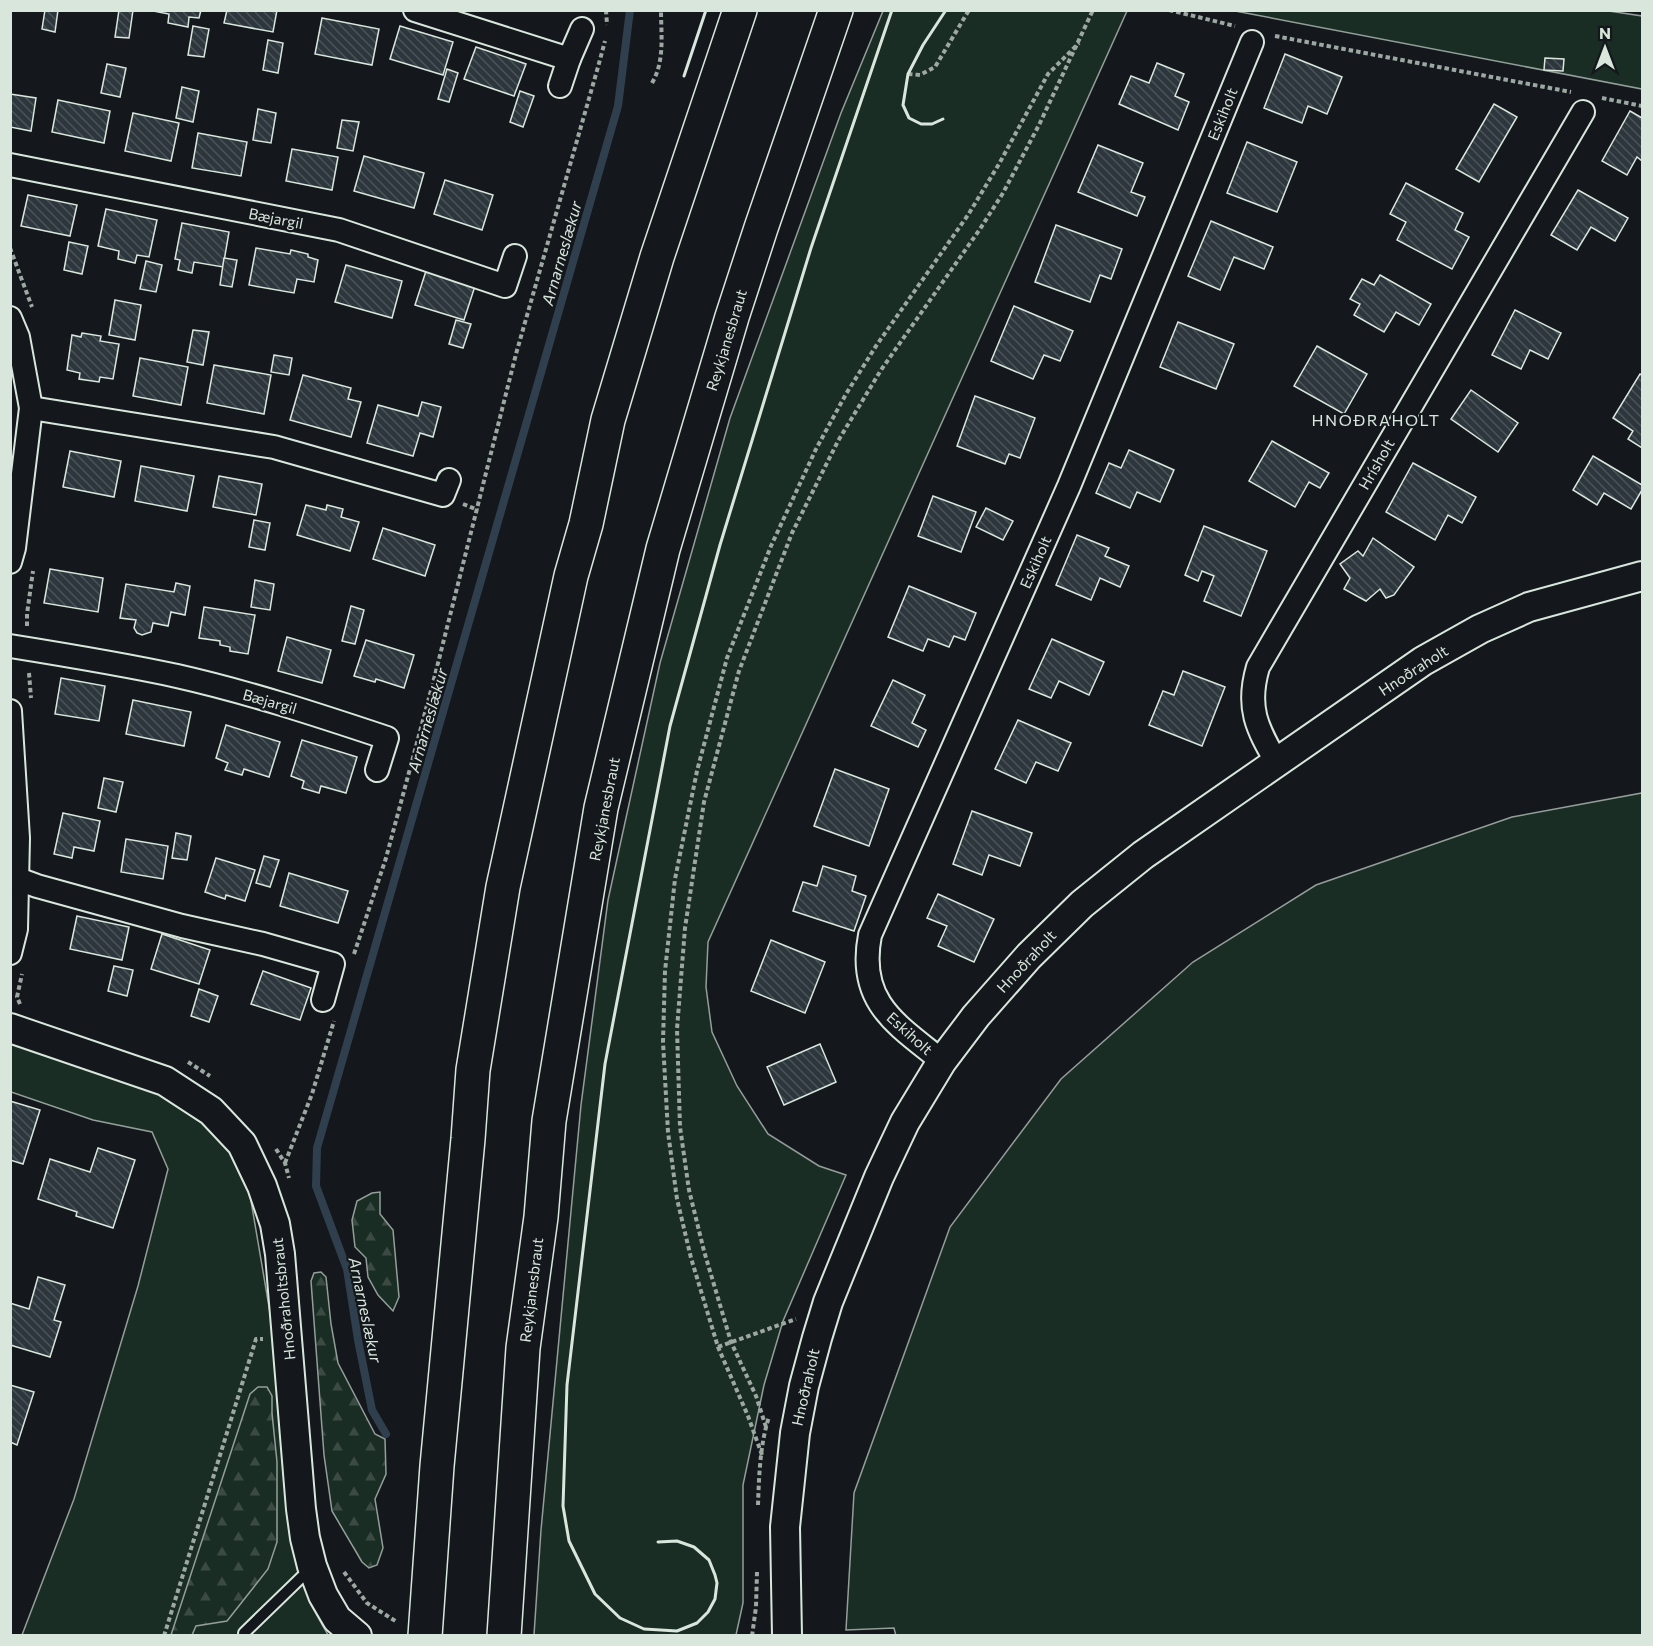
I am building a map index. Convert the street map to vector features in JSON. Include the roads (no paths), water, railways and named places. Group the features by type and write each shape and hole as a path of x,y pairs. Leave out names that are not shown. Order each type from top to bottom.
{"highway":[{"path":"413,1630 437,1466 473,1070 502,887 571,576 586,524 609,420 657,257 740,10"},
{"name":"Reykjanesbraut","path":"504,1635 524,1348 541,1216 549,1121 601,808 663,549 761,228 836,10"}],"street":[{"path":"415,10 569,59"},
{"path":"560,86 582,29"},
{"name":"Eskiholt","path":"942,1061 896,1023 875,998 867,950 870,935 1069,486 1252,34"},
{"name":"Hrísholt","path":"1277,763 1262,736 1254,714 1252,693 1258,667 1589,104"},
{"name":"Bæjargil","path":"10,165 339,230 505,286 515,256"},
{"path":"10,318 18,338 31,408 17,464 14,548 10,562"},
{"path":"31,408 274,447 443,495 449,480"},
{"name":"Hnoðraholt","path":"787,1635 785,1527 795,1433 804,1386 828,1302 879,1177 905,1122 942,1061 976,1016 1029,956 1082,903 1143,855 1423,661 1480,629 1529,607 1642,576"},
{"name":"Bæjargil","path":"10,646 177,676 268,700 387,738 377,770"},
{"path":"10,711 18,838 14,878 16,929 10,953"},
{"path":"14,878 183,926 263,944 333,964 329,1009"},
{"name":"Hnoðraholtsbraut","path":"10,1028 165,1081 211,1111 242,1144 262,1186 275,1224 280,1254 305,1538 323,1595 337,1619 357,1635"}],"lane":[{"path":"244,1633 312,1566"}],"waterway":[{"name":"Arnarneslækur","path":"386,1434 372,1410 347,1269 316,1186 317,1148 618,106 630,10"}],"district":[{"name":"HNOÐRAHOLT","path":"1376,419"}]}
